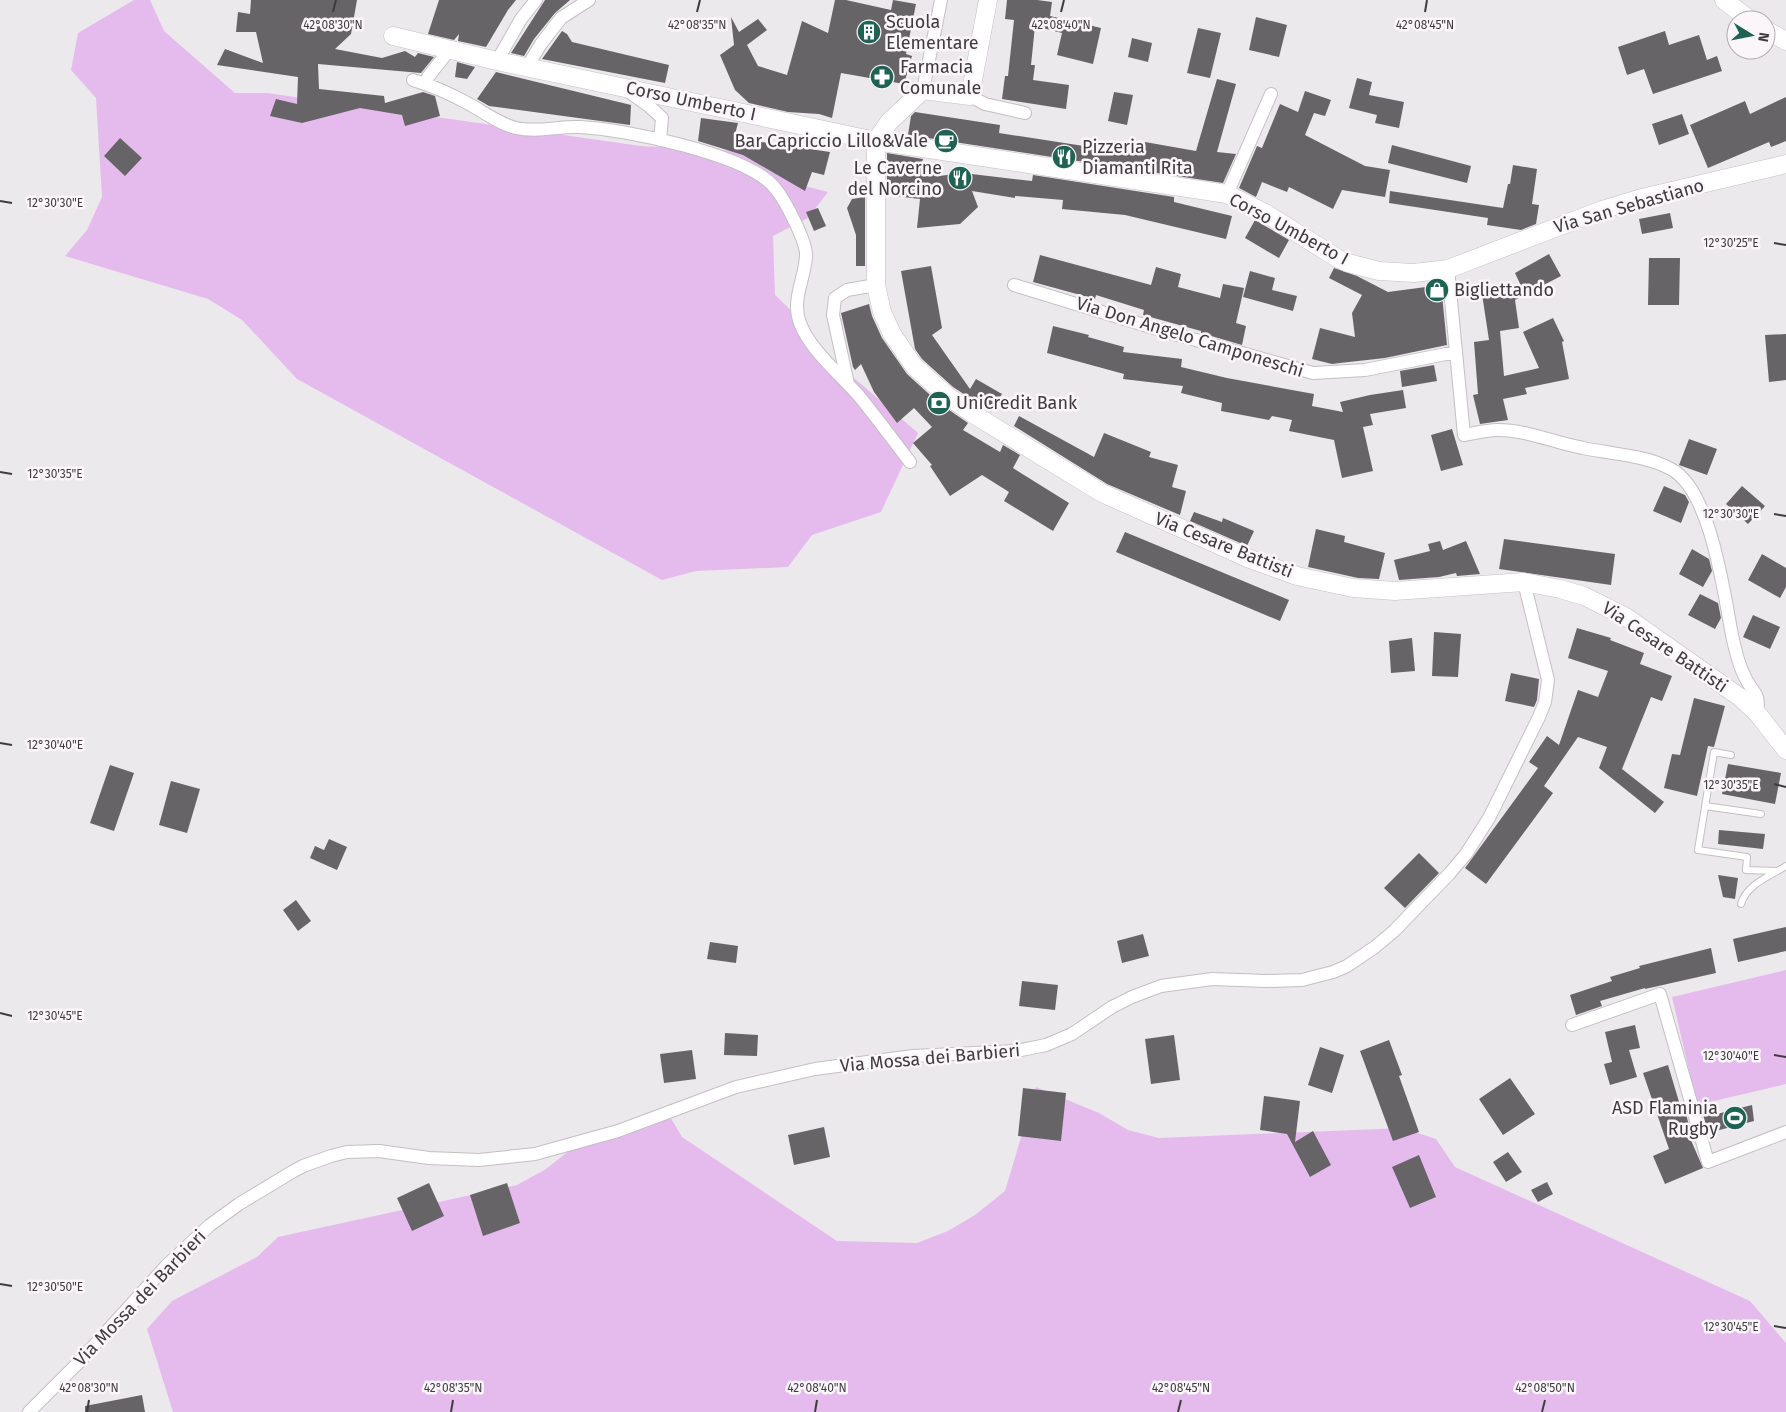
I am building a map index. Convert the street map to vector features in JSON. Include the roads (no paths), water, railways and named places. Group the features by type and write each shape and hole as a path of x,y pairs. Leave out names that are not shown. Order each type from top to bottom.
{"street":[{"path":"497,60 521,19 536,0"},
{"path":"527,67 540,44 561,18 589,0"},
{"path":"876,141 889,122 923,90 941,0"},
{"path":"970,96 988,0"},
{"path":"1724,0 1737,10"},
{"name":"Corso Umberto I","path":"393,36 527,67 876,141 1227,194 1265,213 1348,263 1379,271 1394,272 1414,273 1448,269"},
{"path":"450,49 428,77 419,82 456,96 507,125 534,130 587,127 623,132 697,149 739,163 764,177 776,189 803,237 806,248 806,258 797,304 800,324 809,341 848,384 910,462"},
{"path":"622,87 649,106 662,118 660,140"},
{"path":"923,90 970,96 985,104 1025,113"},
{"path":"1227,194 1271,94"},
{"name":"Via Cesare Battisti","path":"876,141 876,285 882,312 892,334 905,355 932,383 973,414 1075,477 1129,506 1250,560 1297,576 1370,590 1395,591 1524,582 1584,596 1616,611 1735,694 1757,713 1786,750"},
{"name":"Via San Sebastiano","path":"1448,269 1602,210 1638,199 1786,164"},
{"path":"1448,269 1464,435 1505,431 1647,460 1674,470 1687,483 1697,499 1709,530 1720,572 1733,642 1744,677 1758,698 1757,713"},
{"path":"848,384 832,315 835,298 847,290 876,285"},
{"name":"Via Don Angelo Camponeschi","path":"1014,285 1167,332 1312,373 1365,370 1456,352"},
{"name":"Via Mossa dei Barbieri","path":"29,1412 81,1360 171,1261 210,1225 239,1204 292,1172 322,1159 347,1152 379,1151 463,1160 494,1160 535,1154 618,1131 736,1087 815,1069 913,1056 1016,1051 1046,1045 1072,1034 1095,1017 1125,1000 1161,986 1212,979 1302,980 1333,972 1347,966 1394,931 1466,854 1489,818 1539,717 1545,702 1548,680 1524,582"},
{"path":"1572,1024 1660,994 1708,1162 1786,1132"}],"lane":[{"path":"1731,755 1714,752 1698,850 1747,857 1746,870 1777,872"},
{"path":"1705,806 1761,814"},
{"path":"1741,904 1744,895 1750,888 1786,866"}],"place":[{"name":"Scuola Elementare","path":"869,32"},
{"name":"Farmacia Comunale","path":"882,77"},
{"name":"Bar Capriccio Lillo&Vale","path":"946,141"},
{"name":"Pizzeria Diamanti Rita","path":"1064,157"},
{"name":"Le Caverne del Norcino","path":"960,178"},
{"name":"Bigliettando","path":"1437,290"},
{"name":"UniCredit Bank","path":"939,403"},
{"name":"ASD Flaminia Rugby","path":"1735,1118"}]}
